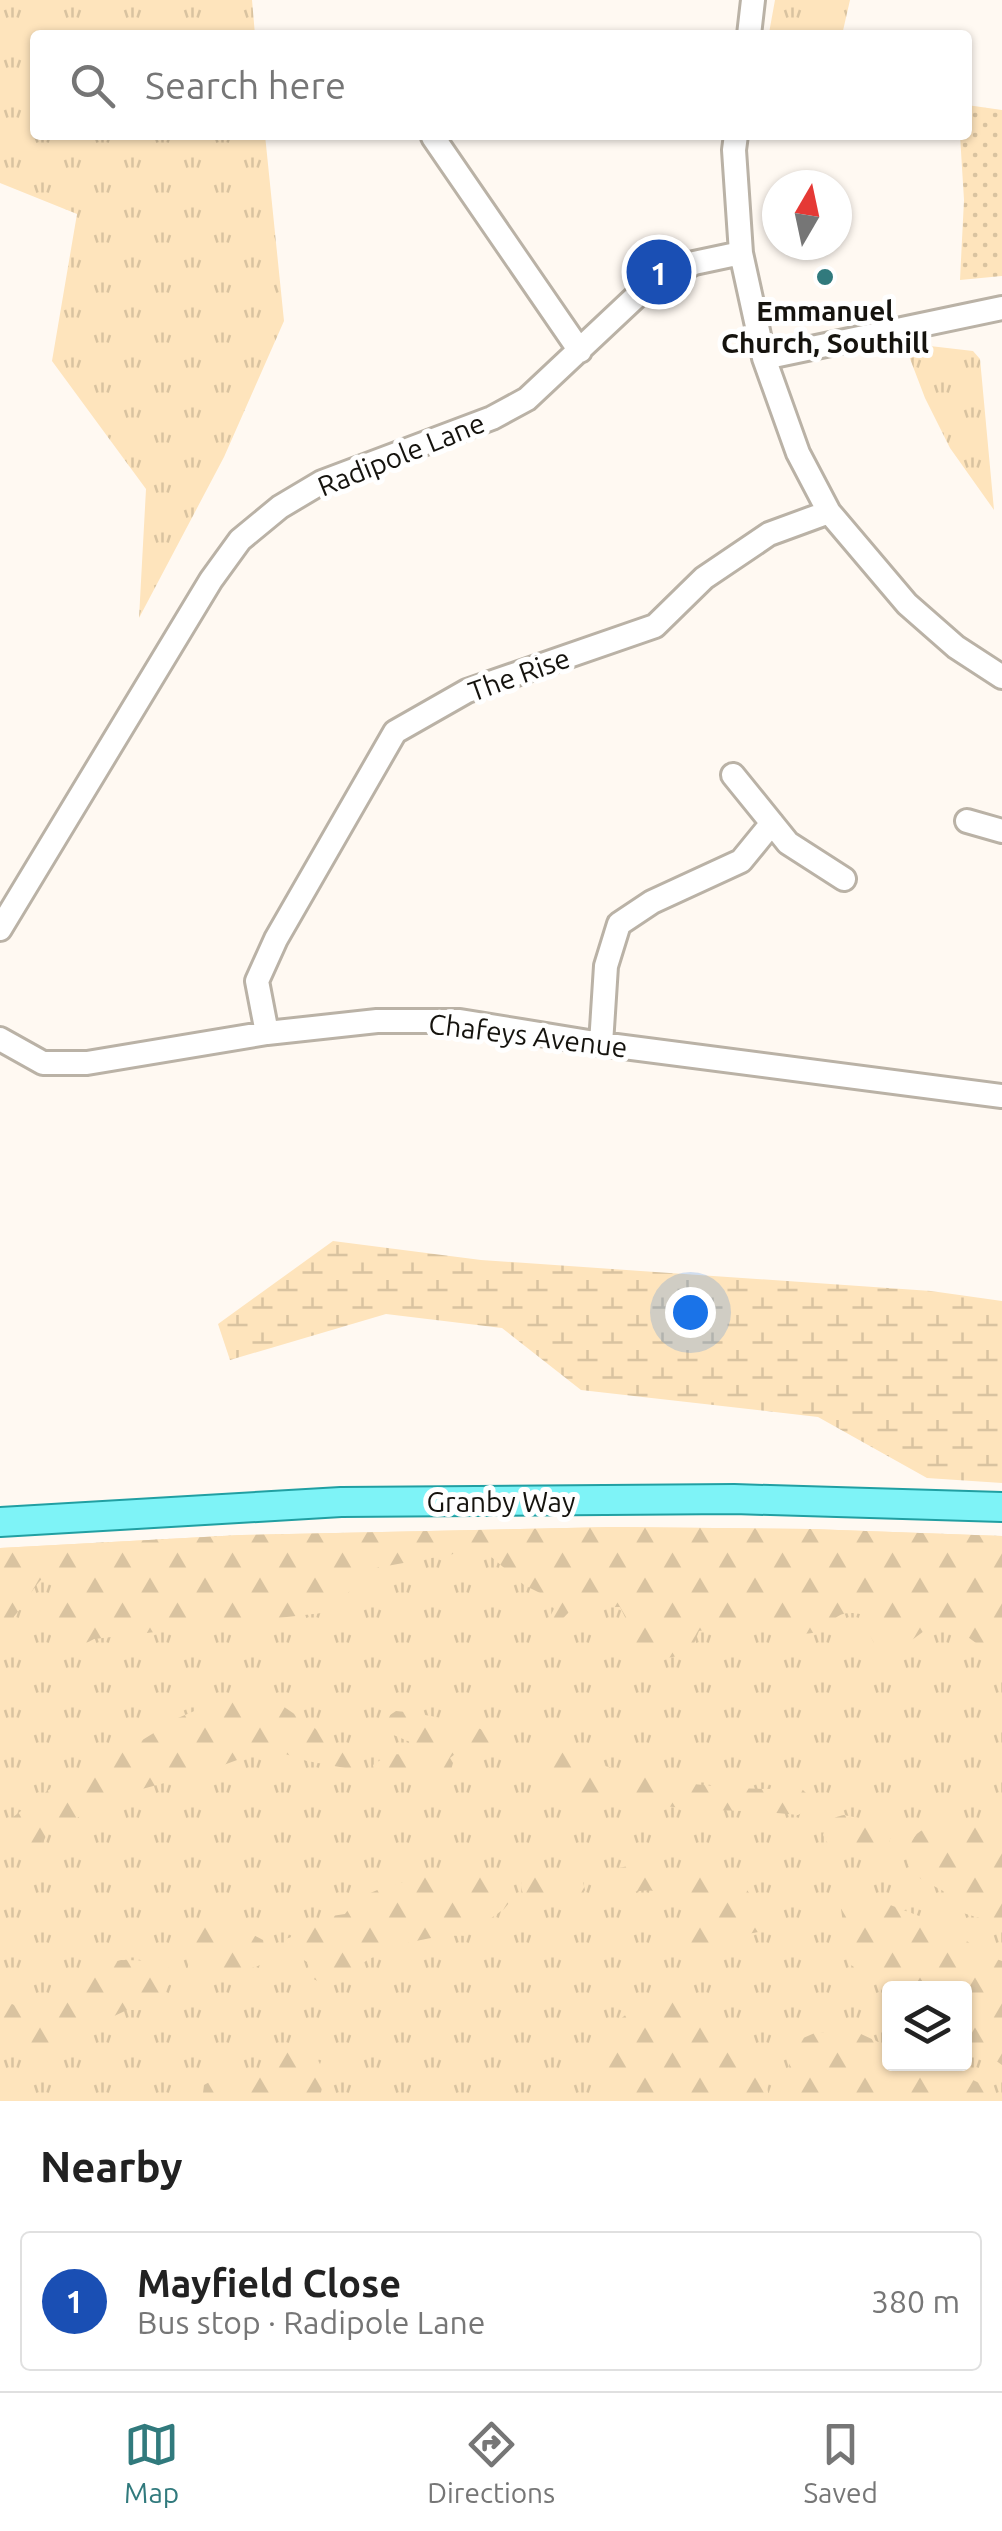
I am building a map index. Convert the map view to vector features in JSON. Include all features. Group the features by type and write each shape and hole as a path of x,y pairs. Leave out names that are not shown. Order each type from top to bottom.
{"main road":[{"name":"Granby Way","path":"0,1522 342,1502 734,1499 1002,1507"}],"street":[{"path":"750,30 753,0"},
{"path":"434,140 580,352"},
{"path":"735,140 741,253 764,358 798,453 829,512 907,604 956,647 1002,677"},
{"name":"Radipole Lane","path":"0,929 211,580 240,540 280,506 322,482 492,418 527,399 642,291 694,263 741,253"},
{"path":"764,358 1002,308"},
{"name":"The Rise","path":"268,1033 256,980 395,732 468,691 656,626 704,578 770,534 829,512"},
{"path":"733,775 788,843 844,879"},
{"path":"967,821 1002,831"},
{"path":"601,1044 606,966 619,924 652,902 741,861 772,823"},
{"name":"Chafeys Avenue","path":"0,1038 43,1063 87,1063 268,1033 377,1021 460,1021 601,1044 1002,1096"}],"green space":[{"path":"0,0 252,0 255,30 30,30 30,140 266,140 284,321 224,457 139,618 146,489 52,361 77,214 0,183"},
{"path":"775,0 850,0 843,30 770,30"},
{"path":"972,106 1002,110 1002,276 960,280 964,200 960,140 972,140"},
{"path":"904,343 973,351 980,359 994,510 950,448"},
{"path":"333,1241 481,1260 931,1291 1002,1301 1002,1483 927,1478 818,1417 581,1390 502,1328 386,1314 230,1360 218,1324"},
{"path":"613,1527 1002,1536 1002,2101 0,2101 0,1548 241,1535"},
{"path":"613,1527 1002,1536 1002,1653 980,1646 949,1623 932,1625 904,1646 886,1649 874,1643 860,1614 850,1613 838,1616 819,1631 804,1634 754,1617 734,1627 699,1631 691,1651 675,1657 654,1657 632,1646 620,1607 570,1611 549,1633 544,1628 554,1609 548,1597 524,1585 488,1554 459,1553 370,1569 331,1612 94,1639 77,1648 56,1642 43,1625 46,1611 88,1587 82,1579 45,1576 14,1617 0,1627 0,1548 241,1535"},
{"path":"258,1698 277,1702 351,1753 358,1761 356,1770 273,1750 259,1752 202,1773 127,1793 47,1833 39,1853 31,1855 20,1848 0,1856 0,1827 54,1786 178,1718 206,1706"},
{"path":"396,1711 433,1716 495,1734 495,1744 477,1756 455,1754 450,1758 451,1770 441,1774 374,1769 373,1765 389,1754 426,1755 431,1751 389,1733 385,1726"},
{"path":"533,1746 673,1781 737,1788 802,1789 811,1798 811,1808 798,1815 668,1807 604,1795 565,1798 551,1791 531,1771 516,1767 516,1758"},
{"path":"844,1815 881,1816 892,1835 885,1853 864,1857 829,1846 823,1835 826,1827"},
{"path":"980,1822 1002,1832 1002,1925 963,1913 951,1897 915,1874 908,1863 910,1846 921,1831 939,1824"},
{"path":"638,1864 692,1872 715,1868 738,1877 770,1923 767,1930 724,1942 708,1965 695,1968 685,1959 691,1916 681,1906 655,1891 612,1897 600,1882 604,1871"},
{"path":"573,1869 582,1878 585,1890 577,1902 556,1899 533,1903 526,1897 521,1887 524,1873"},
{"path":"463,1872 491,1879 513,1898 466,1936 401,1945 366,1961 346,1980 334,1984 312,1978 307,1962 284,1947 285,1939 299,1935 312,1919 345,1914 356,1902 376,1891 429,1874 448,1879"},
{"path":"874,1899 919,1916 1002,1961 1002,2065 972,2054 972,1981 882,1981 882,1990 873,1978 849,1964 841,1909 850,1901"},
{"path":"203,1927 240,1928 263,1940 267,1961 229,1978 212,1973 196,1977 188,1972 184,1939"},
{"path":"121,1960 162,1961 170,1969 170,1983 161,1999 144,2010 127,2010 93,2026 77,2024 59,2045 38,2052 17,2038 2,2040 0,2044 0,2009 12,2004 36,2005 66,1975"},
{"path":"668,1993 700,1997 708,2004 727,2039 760,2064 769,2101 629,2101 614,2089 603,2069 600,2041 630,2011"},
{"path":"817,2032 861,2034 882,2044 882,2071 953,2073 985,2087 995,2101 791,2101 789,2062 794,2042"},
{"path":"294,2049 312,2054 321,2066 323,2083 318,2101 202,2101 204,2085 213,2080 227,2082 244,2070 271,2072 281,2054"}],"place":[{"name":"Mayfield Close","path":"659,272"},
{"name":"Emmanuel Church, Southill","path":"825,277"}]}
